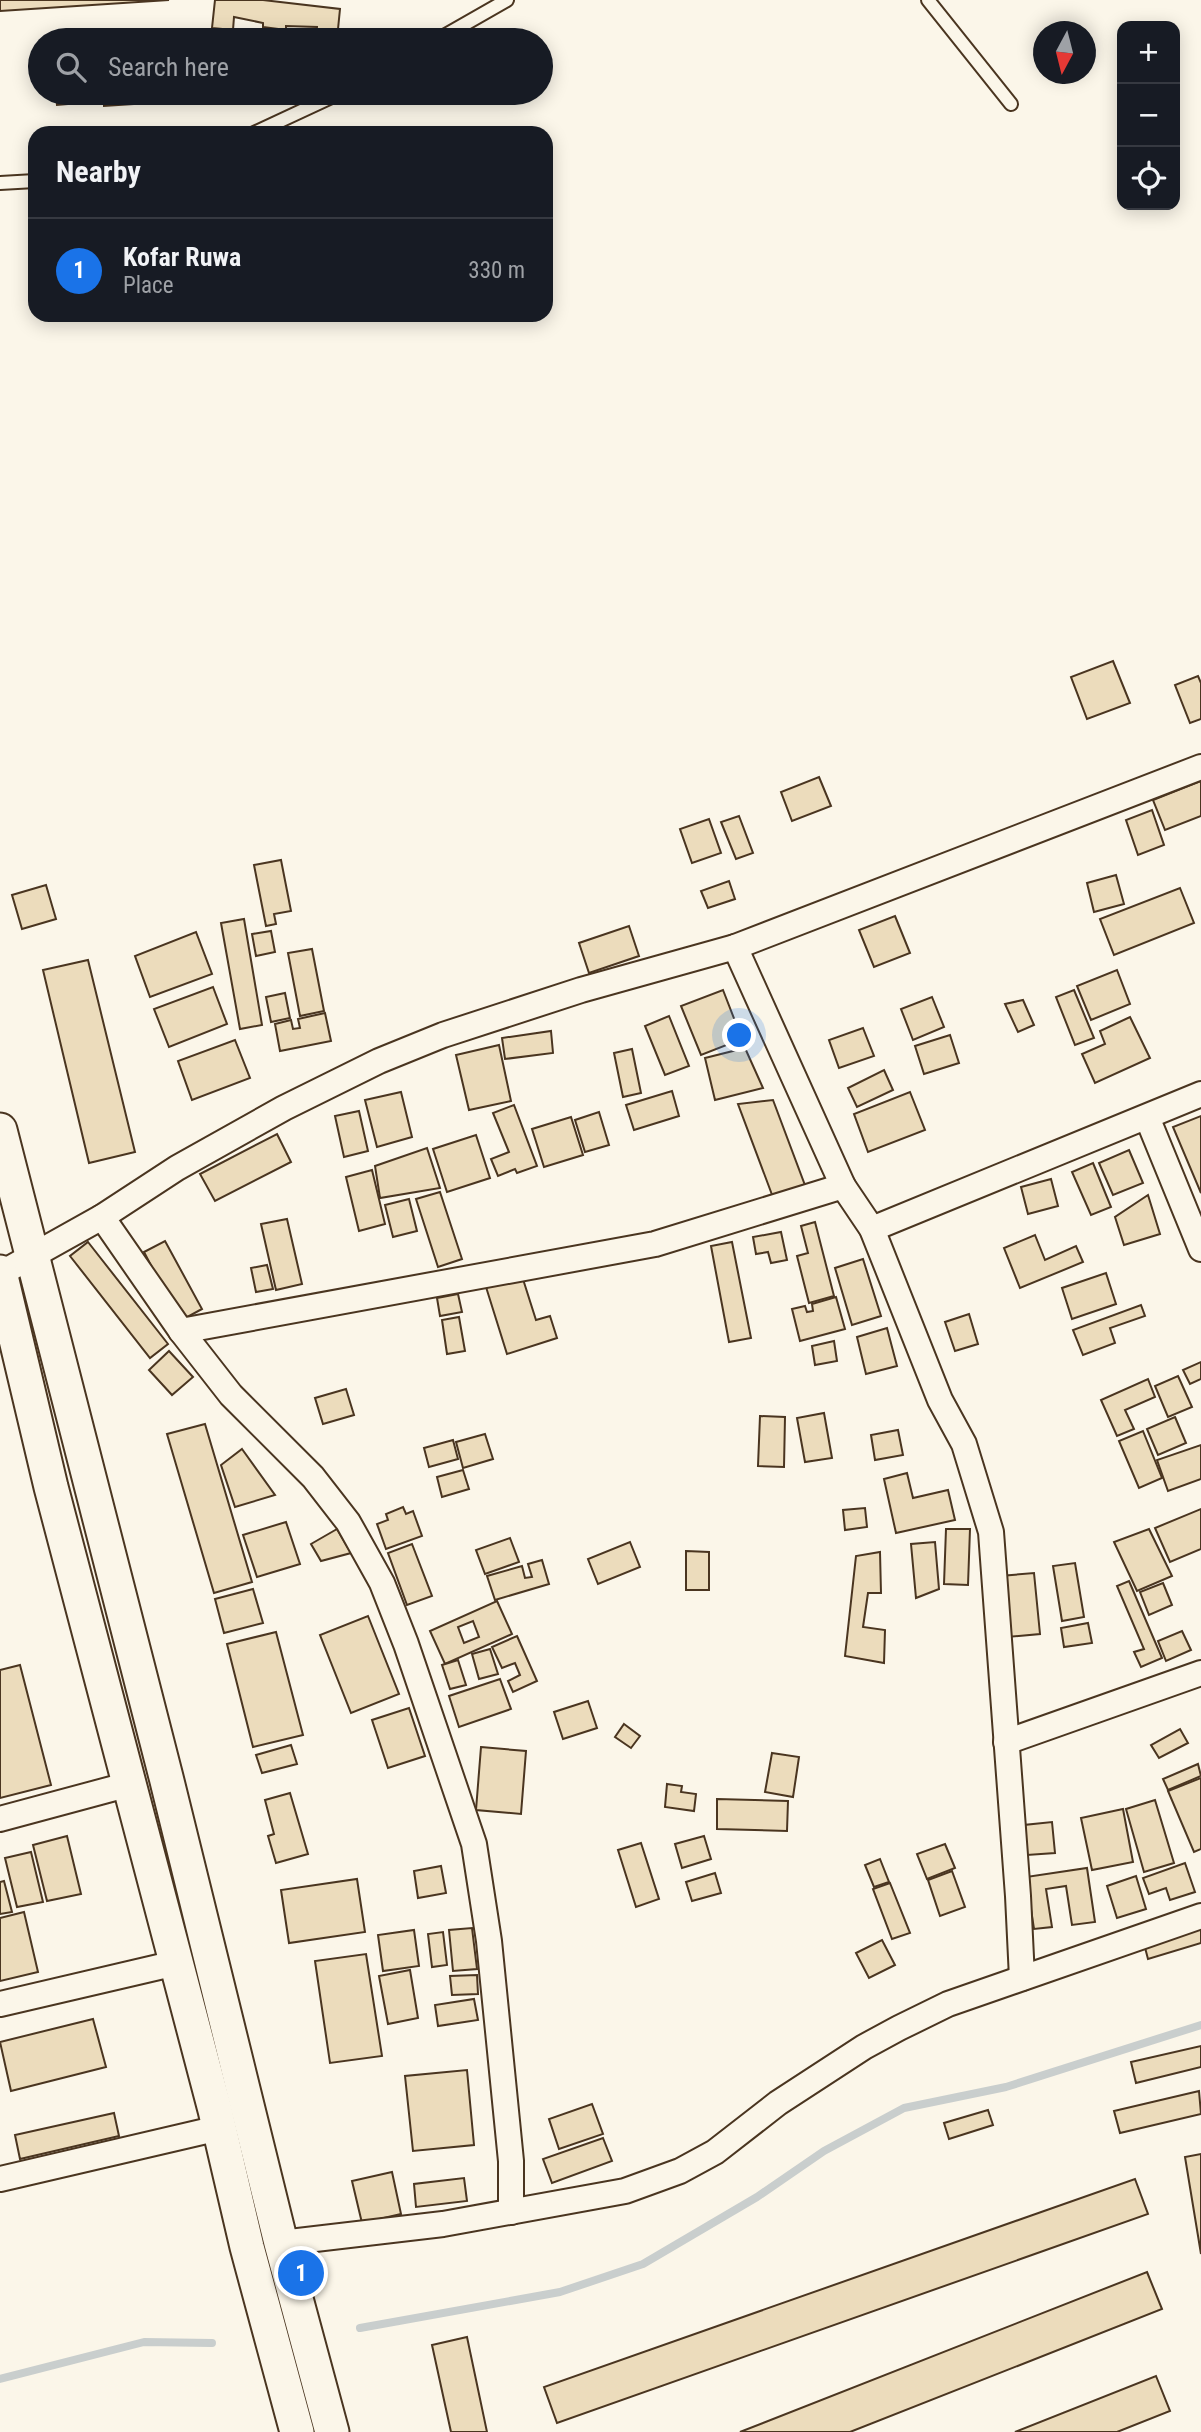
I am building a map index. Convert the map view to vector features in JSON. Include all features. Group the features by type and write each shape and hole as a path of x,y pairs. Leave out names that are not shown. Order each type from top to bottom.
{"main road":[{"path":"0,1130 170,1790 281,2243 332,2432"},
{"path":"0,1273 51,1487 219,2128 247,2247 298,2432"}],"street":[{"path":"0,1273 102,1217 177,1168 236,1134 379,1061 443,1035 569,994 735,947 1201,767"},
{"path":"735,947 843,1186 872,1229 940,1400 964,1444 991,1532 1022,1978"},
{"path":"872,1229 1201,1094"},
{"path":"1147,1117 1201,1249"},
{"path":"181,1331 655,1244 843,1186"},
{"path":"102,1217 181,1331 231,1395 313,1476 348,1522 382,1583 406,1644 474,1844 489,1941 511,2161 511,2212"},
{"path":"1006,1742 1201,1673"},
{"path":"0,1819 130,1784"},
{"path":"281,2243 443,2224 625,2191 680,2171 715,2152 778,2103 863,2046 948,2004 1201,1916"},
{"path":"0,2004 176,1963"},
{"path":"0,2179 219,2128"}],"lane":[{"path":"458,28 507,0"},
{"path":"928,0 1011,104"},
{"path":"269,126 314,105"},
{"path":"0,183 28,181"}],"building":[{"path":"0,0 169,0 0,11"},
{"path":"215,0 263,0 340,9 338,28 271,28 263,27 263,23 234,17 233,28 212,28"},
{"path":"1113,661 1130,703 1087,719 1071,677"},
{"path":"1198,676 1201,683 1201,719 1190,723 1175,685"},
{"path":"819,777 831,806 792,821 781,792"},
{"path":"1201,781 1201,816 1165,830 1153,800"},
{"path":"1152,810 1164,845 1138,855 1126,820"},
{"path":"739,816 753,853 736,859 721,822"},
{"path":"709,819 721,853 692,863 680,829"},
{"path":"281,860 291,911 274,914 276,924 266,926 254,865"},
{"path":"1116,875 1124,904 1094,912 1087,883"},
{"path":"729,881 735,899 708,908 701,891"},
{"path":"46,885 56,919 22,929 12,895"},
{"path":"1180,888 1194,923 1114,955 1100,919"},
{"path":"895,916 910,953 874,967 859,930"},
{"path":"244,919 262,1025 240,1029 221,923"},
{"path":"629,926 639,956 589,973 579,943"},
{"path":"271,931 275,952 256,956 252,934"},
{"path":"196,932 212,974 150,997 135,956"},
{"path":"312,949 324,1011 300,1016 288,953"},
{"path":"88,960 135,1152 89,1163 43,970"},
{"path":"1117,970 1130,1004 1091,1020 1077,986"},
{"path":"213,987 227,1024 169,1047 154,1009"},
{"path":"723,990 742,1039 701,1055 681,1006"},
{"path":"1074,990 1094,1038 1075,1045 1056,997"},
{"path":"285,993 290,1018 271,1022 266,997"},
{"path":"932,997 944,1027 913,1040 901,1009"},
{"path":"1023,1000 1034,1025 1018,1032 1005,1004"},
{"path":"325,1013 331,1041 280,1051 275,1024 291,1020 293,1029 300,1028 298,1019"},
{"path":"669,1016 689,1066 665,1075 645,1026"},
{"path":"1130,1017 1150,1058 1095,1083 1082,1054 1105,1044 1100,1031"},
{"path":"863,1028 874,1056 839,1068 829,1040"},
{"path":"551,1031 553,1053 505,1059 502,1038"},
{"path":"950,1035 959,1063 924,1074 915,1046"},
{"path":"235,1040 250,1078 192,1100 178,1061"},
{"path":"499,1045 511,1101 469,1110 456,1055"},
{"path":"745,1048 763,1088 715,1100 705,1058"},
{"path":"632,1049 641,1093 623,1097 614,1053"},
{"path":"884,1070 893,1090 857,1107 848,1088"},
{"path":"672,1091 679,1116 634,1130 626,1105"},
{"path":"401,1092 412,1137 377,1147 365,1100"},
{"path":"910,1092 925,1130 868,1152 854,1114"},
{"path":"773,1100 806,1188 774,1200 738,1104"},
{"path":"514,1105 537,1166 517,1173 515,1169 498,1176 491,1159 509,1152 493,1113"},
{"path":"359,1111 368,1151 344,1157 335,1116"},
{"path":"599,1112 609,1145 585,1152 575,1120"},
{"path":"1201,1116 1201,1193 1173,1127"},
{"path":"571,1117 583,1155 544,1167 532,1129"},
{"path":"277,1134 291,1162 215,1201 200,1174"},
{"path":"476,1135 490,1178 447,1192 433,1149"},
{"path":"427,1148 440,1188 380,1198 375,1166"},
{"path":"1129,1150 1143,1183 1113,1195 1099,1163"},
{"path":"1093,1163 1111,1207 1091,1215 1072,1172"},
{"path":"372,1170 385,1224 359,1231 346,1177"},
{"path":"1051,1179 1058,1206 1028,1214 1021,1187"},
{"path":"440,1192 462,1259 438,1267 416,1199"},
{"path":"1148,1195 1160,1234 1124,1245 1115,1217"},
{"path":"409,1199 417,1231 393,1237 385,1205"},
{"path":"287,1219 302,1284 276,1290 261,1224"},
{"path":"815,1222 834,1296 809,1303 797,1256 808,1253 801,1226"},
{"path":"781,1232 787,1260 771,1263 768,1252 756,1254 753,1237"},
{"path":"1035,1235 1045,1260 1076,1246 1083,1262 1020,1288 1004,1248"},
{"path":"165,1241 202,1309 180,1321 144,1252"},
{"path":"88,1242 168,1344 150,1358 70,1256"},
{"path":"732,1242 751,1338 729,1342 711,1246"},
{"path":"863,1259 881,1316 852,1325 835,1268"},
{"path":"267,1265 273,1289 256,1292 251,1268"},
{"path":"1106,1273 1116,1304 1072,1319 1062,1288"},
{"path":"522,1276 536,1320 550,1316 557,1338 507,1354 486,1287"},
{"path":"458,1294 462,1312 440,1316 437,1298"},
{"path":"836,1297 845,1329 800,1341 792,1309 805,1306 807,1312 813,1311 812,1304"},
{"path":"1141,1305 1145,1316 1110,1328 1115,1343 1083,1355 1073,1330"},
{"path":"969,1314 978,1344 955,1351 945,1322"},
{"path":"459,1317 465,1351 447,1354 442,1320"},
{"path":"887,1328 897,1366 866,1374 857,1337"},
{"path":"834,1341 837,1361 815,1365 812,1346"},
{"path":"169,1351 193,1377 172,1395 149,1370"},
{"path":"1201,1362 1201,1379 1190,1384 1183,1370"},
{"path":"1178,1376 1192,1407 1168,1417 1155,1386"},
{"path":"1148,1379 1155,1397 1125,1410 1134,1429 1117,1436 1101,1400"},
{"path":"346,1389 354,1415 323,1424 315,1398"},
{"path":"824,1413 832,1458 805,1462 797,1418"},
{"path":"760,1416 785,1417 784,1467 758,1466"},
{"path":"1175,1417 1186,1443 1158,1455 1147,1429"},
{"path":"205,1424 252,1582 214,1593 167,1434"},
{"path":"898,1430 903,1455 875,1460 871,1435"},
{"path":"1143,1431 1162,1478 1139,1488 1119,1441"},
{"path":"485,1434 493,1459 463,1468 456,1442"},
{"path":"453,1440 458,1459 429,1467 424,1448"},
{"path":"1201,1445 1201,1479 1168,1491 1157,1460"},
{"path":"242,1449 275,1495 235,1507 221,1465"},
{"path":"463,1470 469,1489 442,1497 437,1477"},
{"path":"907,1473 913,1498 948,1490 955,1520 896,1533 884,1479"},
{"path":"403,1507 406,1514 413,1511 422,1536 386,1549 377,1524 388,1520 386,1514"},
{"path":"865,1508 867,1527 845,1530 843,1510"},
{"path":"1201,1509 1201,1549 1170,1562 1155,1528"},
{"path":"286,1522 300,1564 257,1577 243,1535"},
{"path":"337,1529 351,1553 321,1561 311,1544"},
{"path":"946,1529 970,1529 968,1585 944,1584"},
{"path":"1149,1529 1172,1576 1137,1591 1114,1542"},
{"path":"510,1538 519,1562 485,1574 476,1550"},
{"path":"630,1542 640,1567 598,1584 588,1559"},
{"path":"935,1542 939,1589 916,1598 911,1544"},
{"path":"412,1544 432,1596 407,1605 388,1553"},
{"path":"686,1551 709,1552 709,1590 686,1590"},
{"path":"880,1552 881,1593 868,1593 863,1627 885,1630 884,1663 845,1656 856,1556"},
{"path":"542,1560 549,1584 495,1600 487,1576 522,1566 525,1578 532,1577 528,1564"},
{"path":"1075,1563 1084,1617 1062,1621 1053,1566"},
{"path":"1034,1573 1040,1634 1007,1637 1000,1576"},
{"path":"1129,1581 1162,1658 1141,1667 1134,1652 1144,1649 1117,1586"},
{"path":"1163,1583 1172,1605 1149,1615 1140,1592"},
{"path":"253,1589 263,1623 224,1633 215,1599"},
{"path":"497,1601 512,1634 445,1664 430,1631","holes":["473,1621 479,1637 464,1643 458,1627"]},
{"path":"368,1616 399,1694 351,1713 320,1635"},
{"path":"1088,1623 1092,1643 1064,1647 1061,1628"},
{"path":"1182,1631 1191,1650 1166,1661 1158,1641"},
{"path":"276,1632 303,1735 253,1747 227,1644"},
{"path":"517,1636 537,1681 513,1692 508,1681 520,1675 515,1663 502,1668 492,1647"},
{"path":"490,1649 498,1674 479,1679 472,1654"},
{"path":"458,1660 466,1685 450,1689 442,1665"},
{"path":"20,1665 51,1785 0,1798 0,1670"},
{"path":"500,1679 511,1709 459,1727 449,1696"},
{"path":"588,1701 597,1728 563,1739 554,1712"},
{"path":"409,1708 425,1756 388,1768 372,1720"},
{"path":"624,1724 640,1736 631,1748 615,1737"},
{"path":"1180,1729 1188,1743 1159,1758 1151,1745"},
{"path":"291,1745 297,1764 262,1773 256,1755"},
{"path":"481,1747 526,1751 521,1814 476,1810"},
{"path":"772,1753 799,1757 793,1797 765,1792"},
{"path":"1198,1764 1201,1776 1168,1790 1163,1779"},
{"path":"1201,1778 1201,1849 1194,1852 1168,1791"},
{"path":"667,1784 682,1786 681,1792 696,1794 694,1811 665,1807"},
{"path":"290,1793 308,1854 276,1863 268,1836 274,1834 265,1800"},
{"path":"717,1799 788,1801 787,1831 717,1829"},
{"path":"1155,1800 1174,1863 1144,1872 1126,1809"},
{"path":"1123,1809 1133,1862 1092,1870 1081,1818"},
{"path":"1052,1822 1055,1853 1027,1855 1024,1825"},
{"path":"67,1836 81,1894 47,1901 33,1845"},
{"path":"704,1836 711,1859 682,1868 675,1844"},
{"path":"641,1843 659,1899 636,1907 618,1850"},
{"path":"945,1844 955,1868 927,1879 917,1854"},
{"path":"31,1852 43,1902 17,1907 5,1858"},
{"path":"880,1859 889,1882 874,1887 865,1865"},
{"path":"1185,1863 1195,1892 1170,1900 1166,1888 1149,1894 1143,1878"},
{"path":"441,1866 446,1893 418,1898 414,1871"},
{"path":"1087,1868 1095,1922 1072,1925 1066,1886 1046,1889 1052,1927 1034,1929 1026,1877"},
{"path":"952,1871 965,1907 940,1916 928,1880"},
{"path":"715,1873 721,1893 692,1901 686,1882"},
{"path":"1136,1876 1146,1909 1117,1918 1107,1886"},
{"path":"357,1879 365,1932 289,1943 281,1890"},
{"path":"4,1881 12,1912 0,1914 0,1882"},
{"path":"890,1883 910,1933 892,1939 873,1889"},
{"path":"24,1912 38,1972 0,1981 0,1918"},
{"path":"1201,1923 1201,1943 1148,1959 1143,1940"},
{"path":"472,1928 477,1969 453,1971 449,1930"},
{"path":"414,1930 419,1966 383,1971 378,1935"},
{"path":"443,1932 447,1965 432,1967 428,1934"},
{"path":"882,1940 895,1965 869,1978 856,1953"},
{"path":"366,1954 382,2056 330,2063 315,1961"},
{"path":"410,1970 418,2018 388,2024 379,1976"},
{"path":"477,1975 478,1994 452,1995 450,1976"},
{"path":"474,1999 478,2020 438,2026 435,2005"},
{"path":"93,2019 106,2067 11,2091 0,2042"},
{"path":"1201,2046 1201,2067 1136,2083 1131,2062"},
{"path":"467,2070 474,2145 413,2151 405,2076"},
{"path":"1199,2091 1201,2114 1120,2133 1114,2111"},
{"path":"592,2104 603,2134 559,2149 549,2119"},
{"path":"988,2110 993,2125 949,2139 944,2123"},
{"path":"114,2113 119,2136 20,2159 15,2135"},
{"path":"603,2138 612,2161 552,2183 543,2159"},
{"path":"1201,2154 1201,2254 1185,2157"},
{"path":"392,2172 401,2214 362,2223 352,2181"},
{"path":"464,2178 467,2201 416,2207 414,2184"},
{"path":"1135,2179 1148,2214 557,2423 544,2387"},
{"path":"1147,2272 1162,2309 850,2432 740,2432"},
{"path":"467,2337 487,2432 451,2432 432,2345"},
{"path":"1156,2376 1170,2411 1117,2432 1015,2432"}],"waterway":[{"path":"360,2328 560,2292 643,2264 757,2197 824,2151 904,2108 1006,2087 1201,2025"},
{"path":"0,2379 144,2342 212,2343"}],"place":[{"name":"Kofar Ruwa","path":"301,2273"}]}
